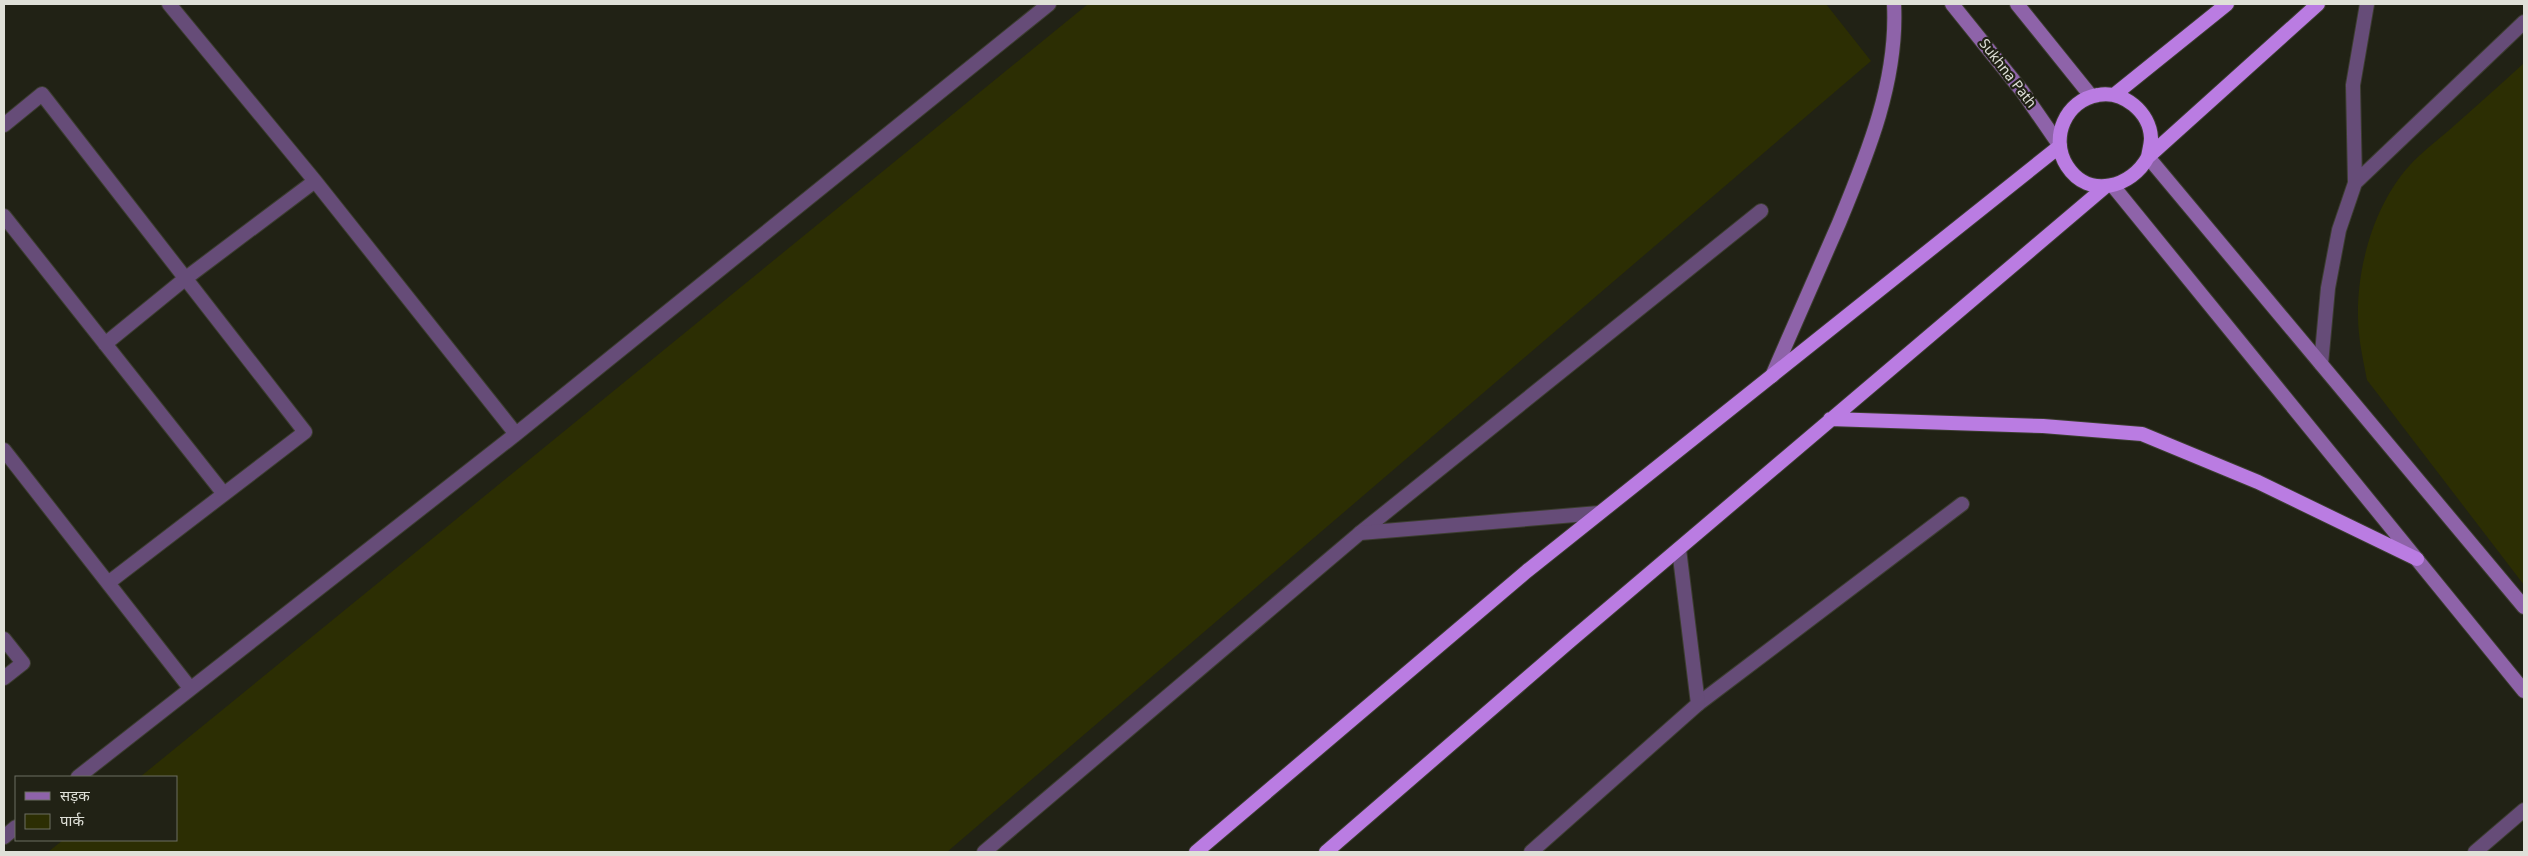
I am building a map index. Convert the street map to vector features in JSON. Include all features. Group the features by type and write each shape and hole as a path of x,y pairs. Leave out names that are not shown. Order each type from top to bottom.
{"highway":[{"path":"2114,95 2227,4"},
{"path":"1326,852 1830,420 2109,186 2134,176 2148,157 2318,4"},
{"path":"2109,186 2084,181 2067,167 2060,146 2062,125 2073,107 2091,96 2114,95 2132,103 2146,118 2151,137 2148,157"},
{"path":"1196,852 1599,512 2060,146"},
{"path":"1830,420 2043,426 2142,434 2258,482 2417,559"}],"main road":[{"path":"1772,376 1849,200 1880,115 1892,59 1894,4"},
{"name":"Sukhna Path","path":"1952,4 2022,91 2060,146"},
{"path":"2017,4 2091,96"},
{"path":"2148,157 2524,607"},
{"path":"2109,186 2524,691"}],"street":[{"path":"169,4 315,181 516,434"},
{"path":"79,776 516,434 1049,4"},
{"path":"2321,364 2328,288 2338,230 2356,183 2353,85 2367,4"},
{"path":"2356,183 2524,22"},
{"path":"4,126 42,94 305,432 108,583"},
{"path":"105,344 186,278 315,181"},
{"path":"984,852 1360,533 1761,212"},
{"path":"4,216 224,494"},
{"path":"4,450 190,688"},
{"path":"1531,852 1698,704 1962,504"},
{"path":"1360,533 1599,512"},
{"path":"1679,549 1698,704"},
{"path":"4,639 23,663 4,678"},
{"path":"2475,852 2524,810"},
{"path":"4,837 15,828"}],"green space":[{"path":"1088,4 1826,4 1871,61 947,852 48,852 62,841 178,841 178,776 141,776"},
{"path":"2524,63 2524,585 2367,380 2358,316 2361,276 2370,236 2387,197 2398,180 2419,156"}]}
